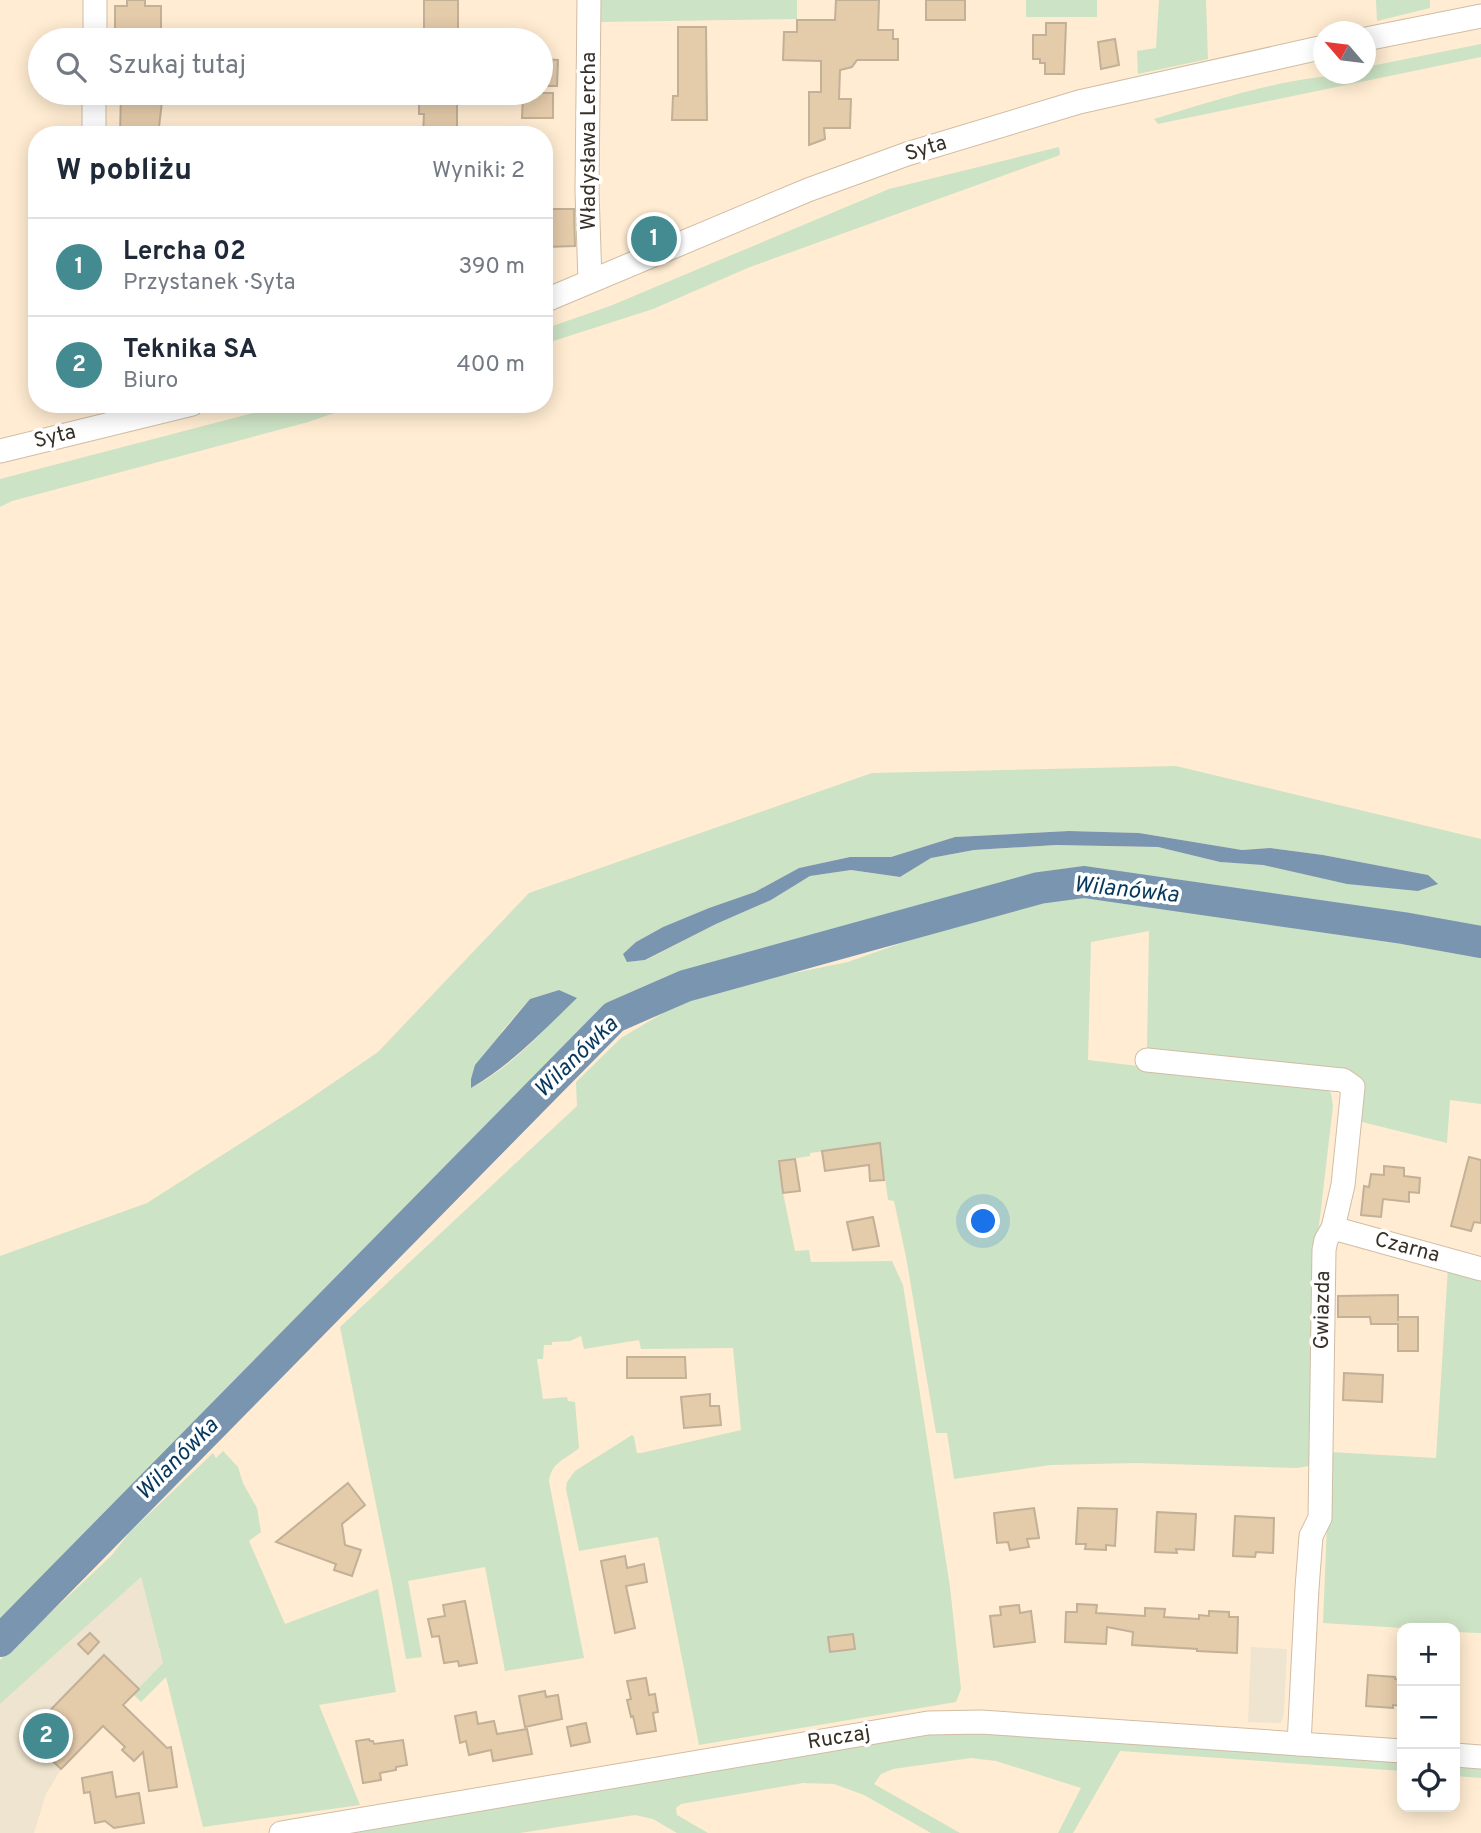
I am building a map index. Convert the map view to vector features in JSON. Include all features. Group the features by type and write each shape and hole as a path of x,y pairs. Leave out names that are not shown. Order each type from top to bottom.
{"street":[{"path":"94,28 95,0"},
{"name":"Władysława Lercha","path":"589,0 587,191 590,281"},
{"path":"1376,37 1481,16"},
{"name":"Syta","path":"553,297 808,190 907,155 1079,102 1313,49"},
{"path":"94,105 94,126"},
{"name":"Syta","path":"0,451 154,413"},
{"name":"Gwiazda","path":"1147,1059 1343,1080 1353,1087 1343,1185 1333,1228 1324,1250 1320,1518 1311,1536 1299,1744"},
{"name":"Czarna","path":"1333,1228 1481,1269"},
{"name":"Ruczaj","path":"282,1833 928,1723 981,1722 1397,1751"},
{"path":"1460,1755 1481,1757"}],"shaded area":[{"path":"141,1577 163,1663 61,1769 46,1794 34,1833 0,1833 0,1704"},
{"path":"1251,1647 1287,1649 1284,1713 1281,1723 1248,1722"}],"green space":[{"path":"601,0 797,0 797,19 600,22"},
{"path":"1026,0 1097,0 1097,17 1026,17"},
{"path":"1159,0 1206,0 1208,59 1138,74 1137,51 1156,48"},
{"path":"1376,0 1430,0 1430,8 1377,21"},
{"path":"1481,44 1481,57 1376,79 1376,65"},
{"path":"1312,78 1313,84 1351,84 1158,124 1154,119 1259,89"},
{"path":"1059,147 1060,155 750,267 653,309 553,341 553,326 610,306 889,189"},
{"path":"253,413 334,413 12,501 0,507 0,479"},
{"path":"1176,766 1481,839 1481,934 1441,924 1082,869 685,976 632,1002 602,1021 0,1619 0,1256 147,1203 378,1052 529,893 872,773","holes":["1069,831 1139,833 1242,850 1270,848 1428,875 1220,862 1158,847 1056,845 974,850 931,858 900,877 851,870 810,876 771,900 716,924 646,960 627,962 636,942 663,927 755,892 799,868 850,857 891,857 955,837","559,990 576,998 514,1059 471,1088 503,1030 530,999"]},
{"path":"1080,892 1149,899 1245,919 1366,931 1448,948 1481,951 1481,1104 1450,1100 1447,1143 1354,1120 1360,1081 1147,1051 1149,931 1091,942 1088,1060 1321,1083 1331,1093 1333,1106 1318,1234 1315,1465 1297,1468 1137,1463 1050,1465 954,1479 947,1433 936,1433 906,1257 894,1201 888,1200 880,1144 810,1153 810,1156 779,1161 795,1251 809,1250 811,1262 892,1261 903,1285 950,1587 961,1689 956,1702 699,1745 658,1537 579,1551 566,1489 567,1482 575,1471 632,1435 637,1453 641,1453 741,1430 733,1348 641,1349 639,1340 584,1349 581,1336 570,1341 544,1345 543,1359 537,1359 543,1399 567,1397 568,1401 575,1402 579,1448 556,1466 549,1482 584,1658 505,1671 485,1567 408,1581 422,1657 406,1659 340,1327 577,1106 576,1082 621,1038 690,997 848,962 952,925"},
{"path":"1448,1267 1481,1274 1481,1633 1460,1632 1460,1623 1397,1623 1397,1628 1323,1623 1330,1452 1436,1458"},
{"path":"223,1451 238,1467 243,1483 257,1508 261,1532 249,1541 285,1624 378,1589 396,1692 319,1705 360,1805 203,1827 166,1677 141,1702 133,1694 163,1663 141,1577 0,1704 0,1660 111,1556 130,1532 213,1453 216,1458"},
{"path":"927,1730 1397,1758 1397,1771 1120,1751 1073,1833 1058,1833 1081,1788 996,1761 971,1758 893,1769 881,1774 874,1784 960,1833 931,1833 864,1795 834,1784 803,1783 681,1804 676,1808 677,1815 708,1833 677,1833 653,1819 635,1815 520,1833 329,1833"},
{"path":"1460,1762 1481,1764 1481,1778 1460,1776"}],"water":[{"path":"1069,831 1139,833 1242,850 1270,848 1323,855 1428,875 1438,884 1418,891 1347,884 1263,865 1220,862 1158,847 1056,845 974,850 931,858 900,877 851,870 810,876 771,900 645,960 627,962 623,954 636,942 663,927 755,892 799,868 850,857 891,857 955,837"},
{"path":"559,990 577,998 514,1058 471,1088 475,1065 530,999"}],"building":[{"path":"127,0 145,0 145,6 161,6 161,28 115,28 115,6 127,6"},
{"path":"424,0 458,0 458,28 424,28"},
{"path":"836,0 879,0 878,30 893,30 893,39 898,39 898,60 857,60 852,67 840,70 839,99 851,99 850,128 824,128 825,139 809,145 809,92 821,92 821,61 783,60 784,32 797,32 797,20 835,20"},
{"path":"926,0 965,0 965,20 926,20"},
{"path":"1046,23 1066,23 1064,74 1045,74 1045,63 1040,63 1040,59 1033,59 1033,35 1046,35"},
{"path":"678,27 706,27 707,120 672,120 673,96 678,96"},
{"path":"1115,39 1119,65 1101,69 1098,42"},
{"path":"553,60 558,60 557,86 553,86"},
{"path":"121,105 162,105 159,126 120,126"},
{"path":"419,105 457,105 457,126 423,126 424,114 419,114"},
{"path":"523,105 553,105 553,118 522,118"},
{"path":"553,209 574,209 575,246 553,247"},
{"path":"880,1143 884,1180 870,1181 869,1165 825,1171 822,1151"},
{"path":"1469,1157 1481,1160 1481,1223 1474,1222 1471,1231 1451,1226"},
{"path":"795,1159 800,1191 783,1193 779,1161"},
{"path":"1384,1166 1404,1168 1404,1176 1420,1178 1419,1193 1409,1192 1409,1202 1383,1199 1381,1217 1361,1215 1364,1186 1369,1187 1371,1174 1384,1175"},
{"path":"873,1217 879,1246 853,1250 847,1222"},
{"path":"1398,1295 1398,1317 1418,1317 1418,1351 1398,1351 1398,1324 1371,1324 1370,1317 1338,1317 1338,1296"},
{"path":"627,1357 685,1357 686,1378 627,1378"},
{"path":"1344,1373 1383,1375 1382,1402 1343,1400"},
{"path":"710,1394 710,1406 719,1406 721,1425 684,1428 681,1397"},
{"path":"348,1483 365,1505 342,1524 345,1545 361,1550 352,1576 334,1570 336,1564 276,1542"},
{"path":"1034,1508 1039,1538 1027,1539 1029,1547 1010,1550 1008,1542 997,1543 994,1513"},
{"path":"1078,1508 1117,1509 1115,1546 1106,1545 1106,1550 1085,1549 1086,1544 1076,1544"},
{"path":"1157,1512 1196,1514 1194,1550 1176,1549 1177,1553 1155,1552"},
{"path":"1235,1516 1274,1518 1273,1553 1256,1552 1255,1557 1233,1556"},
{"path":"625,1556 627,1568 644,1564 647,1582 626,1586 635,1628 615,1633 601,1561"},
{"path":"465,1601 477,1663 459,1666 458,1661 444,1663 439,1636 432,1637 428,1619 445,1616 443,1605"},
{"path":"1077,1604 1097,1605 1096,1613 1145,1616 1145,1608 1165,1609 1164,1617 1199,1619 1199,1615 1209,1616 1209,1611 1229,1612 1229,1617 1238,1617 1237,1653 1132,1645 1133,1632 1107,1627 1106,1644 1065,1642 1066,1612 1077,1612"},
{"path":"1019,1605 1020,1613 1031,1611 1035,1642 994,1647 990,1616 1001,1615 1000,1607"},
{"path":"90,1633 99,1642 88,1654 78,1644"},
{"path":"853,1634 855,1649 830,1652 828,1637"},
{"path":"104,1655 139,1689 123,1705 167,1748 171,1747 177,1787 149,1791 143,1752 134,1761 122,1750 125,1747 103,1726 61,1769 26,1735"},
{"path":"1368,1675 1395,1677 1397,1705 1393,1705 1393,1708 1366,1706"},
{"path":"646,1678 649,1695 655,1694 658,1712 653,1713 656,1731 637,1734 627,1700 631,1699 627,1681"},
{"path":"545,1691 546,1697 558,1695 562,1719 525,1727 519,1696"},
{"path":"476,1712 478,1724 494,1721 497,1734 527,1729 532,1754 493,1761 491,1750 469,1755 466,1741 460,1743 455,1716"},
{"path":"586,1723 590,1742 571,1746 567,1727"},
{"path":"369,1739 374,1744 403,1740 407,1765 380,1773 381,1780 363,1783 356,1741"},
{"path":"112,1772 116,1797 139,1793 144,1823 114,1828 105,1821 95,1823 90,1792 84,1793 82,1778"}],"waterway":[{"name":"Wilanówka","path":"0,1641 614,1017 685,986 1039,888 1084,882 1403,928 1481,942"}],"place":[{"name":"Lercha 02","path":"654,239"},
{"name":"Teknika SA","path":"46,1736"}]}
